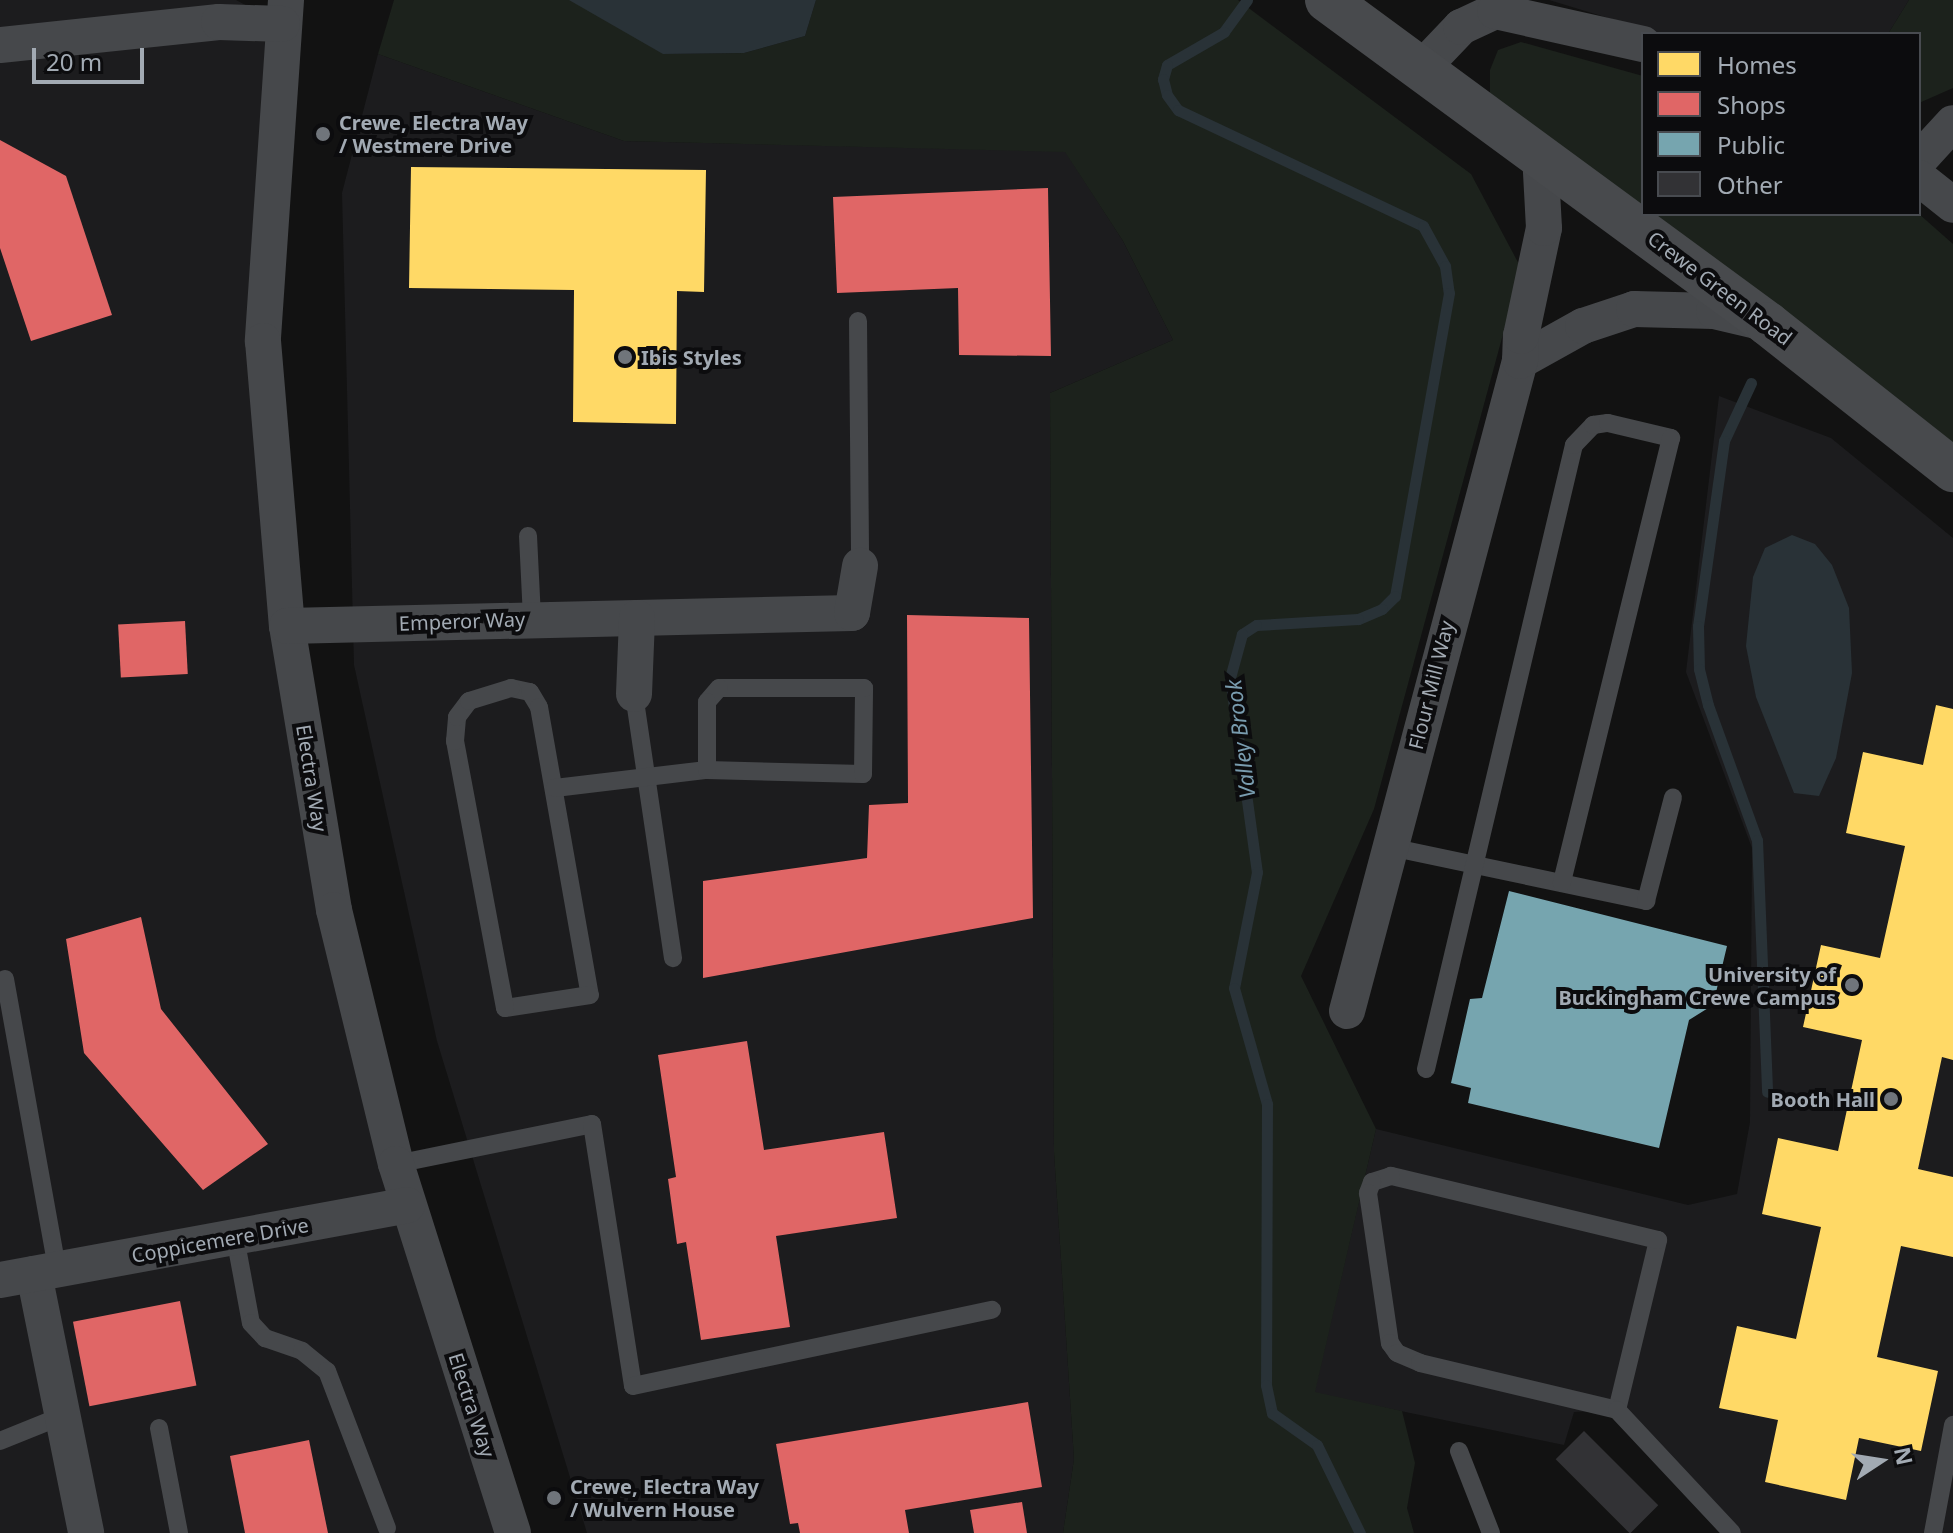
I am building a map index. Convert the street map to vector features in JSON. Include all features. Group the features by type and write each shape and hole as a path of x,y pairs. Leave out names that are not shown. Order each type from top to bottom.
{"main road":[{"name":"Crewe Green Road","path":"1327,0 1540,153 1768,324 1953,470"}],"street":[{"path":"1422,68 1461,27 1495,11 1641,44"},
{"path":"0,45 219,22 284,12"},
{"name":"Electra Way","path":"284,12 263,341 287,626 334,910 396,1164 513,1533"},
{"path":"1921,158 1953,123"},
{"name":"Flour Mill Way","path":"1347,1011 1520,361 1521,336 1544,228 1540,153"},
{"path":"1921,180 1953,205"},
{"path":"1520,361 1583,326 1634,309 1714,311 1768,324"},
{"name":"Emperor Way","path":"287,626 852,613 860,566"},
{"path":"634,694 637,618"},
{"name":"Coppicemere Drive","path":"30,1275 407,1205"},
{"path":"30,1275 86,1533"}],"lane":[{"path":"858,321 860,566"},
{"path":"1426,1069 1574,445 1593,425 1608,423 1671,438 1562,883"},
{"path":"528,536 532,619"},
{"path":"511,688 530,692 539,707 555,788 590,995 505,1008 455,741 457,717 469,701 511,688"},
{"path":"555,788 644,774 707,770 863,774 864,688 719,688 707,702 707,770"},
{"path":"634,694 673,958"},
{"path":"1390,847 1646,901 1673,797"},
{"path":"5,979 30,1275"},
{"path":"396,1164 592,1124 633,1386 992,1310"},
{"path":"1617,1410 1658,1240 1391,1176 1372,1182 1368,1193 1387,1327 1397,1353 1420,1363 1617,1410 1732,1533"},
{"path":"235,1237 251,1323 265,1338 318,1359 327,1371 387,1528"},
{"path":"0,1441 62,1416"},
{"path":"1933,1533 1953,1425"},
{"path":"159,1428 179,1533"},
{"path":"1459,1451 1491,1533"}],"shaded area":[{"path":"0,0 236,0 282,24 263,341 334,910 513,1533 0,1533"},
{"path":"394,0 575,0 664,54 744,53 805,36 816,0 1238,0 1471,174 1521,268 1374,809 1301,976 1376,1129 1315,1392 1402,1411 1415,1463 1407,1508 1414,1533 1063,1533 1074,1459 1054,1152 1050,393 1173,340 1123,241 1065,152 624,141 378,54"},
{"path":"569,0 816,0 805,36 744,53 663,54"},
{"path":"1549,0 1909,0 1889,32 1654,32"},
{"path":"1909,0 1953,0 1953,88 1921,102 1921,32 1889,32"},
{"path":"1521,42 1641,75 1641,209 1490,96 1490,70 1498,50"},
{"path":"378,54 624,141 1065,151 1123,241 1173,340 1050,393 1054,1152 1074,1459 1063,1533 587,1533 437,1041 354,665 342,193"},
{"path":"1650,216 1921,216 1953,244 1953,447"},
{"name":"University of Buckingham Crewe Campus","path":"1719,396 1831,438 1953,538 1953,1533 1731,1533 1617,1410 1574,1412 1564,1445 1314,1393 1376,1129 1688,1205 1737,1194 1750,1122 1752,848 1686,672"},
{"path":"1792,535 1815,544 1832,565 1849,608 1852,673 1836,758 1819,796 1794,793 1756,697 1746,646 1753,577 1765,548"}],"building: Homes":[{"name":"Ibis Styles","path":"411,167 706,170 704,292 677,291 676,424 573,422 574,290 409,288"},
{"name":"Booth Hall","path":"1936,705 1953,709 1953,1060 1942,1057 1918,1169 1953,1177 1953,1257 1901,1246 1877,1357 1938,1371 1921,1451 1859,1438 1846,1500 1765,1482 1778,1420 1719,1408 1737,1326 1796,1339 1821,1227 1762,1214 1778,1138 1838,1151 1862,1040 1803,1027 1821,945 1880,958 1905,846 1846,833 1863,752 1923,765"}],"building: Shops":[{"path":"0,140 66,176 112,315 31,341 0,248"},
{"path":"1048,188 1051,356 959,355 958,288 837,293 833,197"},
{"path":"907,615 1029,618 1033,918 703,978 703,881 867,858 869,805 908,803"},
{"path":"185,621 188,674 121,677 118,625"},
{"path":"141,917 161,1009 268,1144 203,1190 84,1053 66,939"},
{"path":"747,1041 764,1150 884,1132 897,1218 776,1236 790,1327 701,1340 686,1242 677,1244 668,1179 676,1177 658,1055"},
{"path":"180,1301 196,1385 89,1406 73,1322"},
{"path":"1028,1402 1042,1487 905,1510 909,1533 800,1533 798,1523 790,1524 776,1444"},
{"path":"309,1440 328,1533 245,1533 230,1456"},
{"path":"1022,1502 1027,1533 974,1533 970,1510"}],"building: Public":[{"path":"1509,891 1727,946 1713,1005 1689,1020 1659,1148 1468,1103 1471,1088 1451,1083 1470,999 1482,998"}],"building: Other":[{"path":"1584,1431 1658,1505 1629,1533 1556,1459"}],"waterway":[{"name":"Valley Brook","path":"1247,0 1224,32 1167,65 1163,79 1167,95 1178,110 1423,226 1445,266 1449,293 1395,596 1382,609 1358,619 1256,625 1242,634 1230,678 1257,872 1234,988 1267,1104 1266,1385 1272,1413 1317,1445 1360,1533"},
{"path":"1751,383 1724,441 1698,626 1699,669 1708,705 1757,840 1767,1092"}],"place":[{"name":"Crewe, Electra Way / Westmere Drive","path":"323,134"},
{"name":"Ibis Styles","path":"625,357"},
{"name":"University of Buckingham Crewe Campus","path":"1852,985"},
{"name":"Booth Hall","path":"1891,1099"},
{"name":"Crewe, Electra Way / Wulvern House","path":"554,1498"}]}
